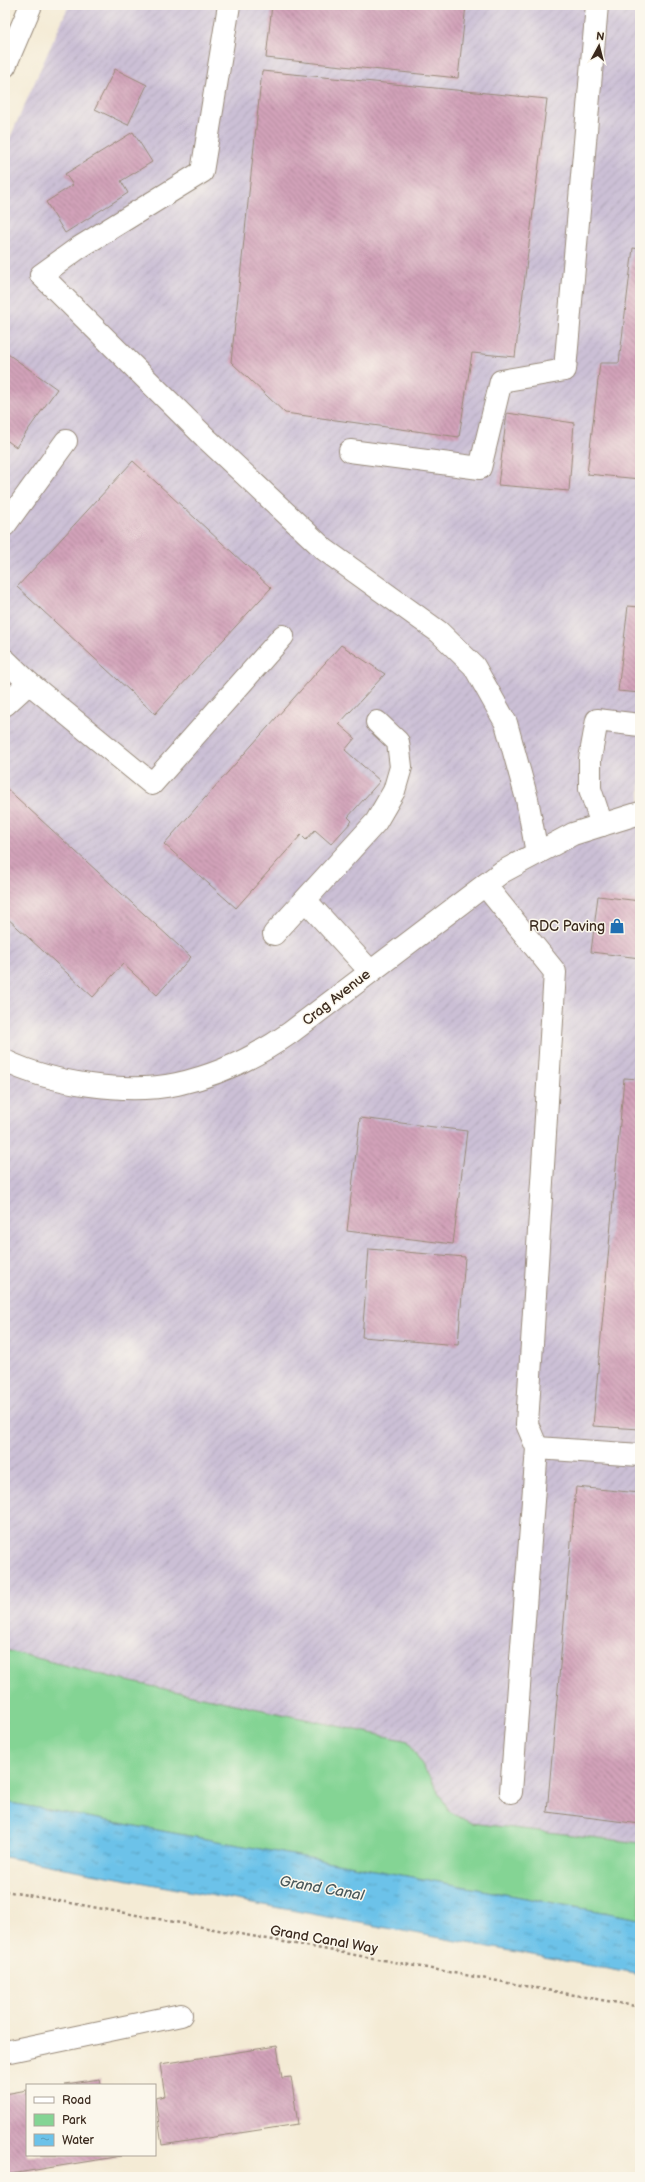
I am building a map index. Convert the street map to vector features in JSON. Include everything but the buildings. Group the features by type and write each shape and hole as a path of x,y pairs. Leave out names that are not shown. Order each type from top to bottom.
{"street":[{"path":"5,66 31,5"},
{"path":"229,5 202,172 77,249 41,275 209,441 325,550 439,632 474,666 506,723 527,799 537,853"},
{"path":"350,451 480,468 501,381 566,370 597,5"},
{"path":"5,525 66,441"},
{"path":"5,660 29,682 152,784 283,636"},
{"path":"5,705 29,682"},
{"path":"602,825 590,790 590,759 597,720 640,725"},
{"path":"274,934 306,901 376,822 394,791 401,767 398,742 377,722"},
{"name":"Crag Avenue","path":"5,1061 27,1071 99,1086 136,1087 177,1084 240,1064 264,1052 502,872 572,834 640,813"},
{"path":"485,885 555,972 528,1424 537,1448 511,1792"},
{"path":"306,901 370,971"},
{"path":"537,1448 640,1455"},
{"path":"5,2052 182,2015"}],"path":[{"name":"Grand Canal Way","path":"5,1890 640,2007"}],"shaded area":[{"path":"69,5 640,5 640,1843 471,1823 450,1812 408,1741 127,1681 5,1650 5,149"}],"green space":[{"path":"5,1650 127,1681 408,1741 450,1812 471,1823 640,1843 640,1919 5,1802"}],"water":[{"name":"Grand Canal","path":"5,1802 640,1919 640,1975 5,1857"}],"place":[{"name":"RDC Paving","path":"617,926"}]}
